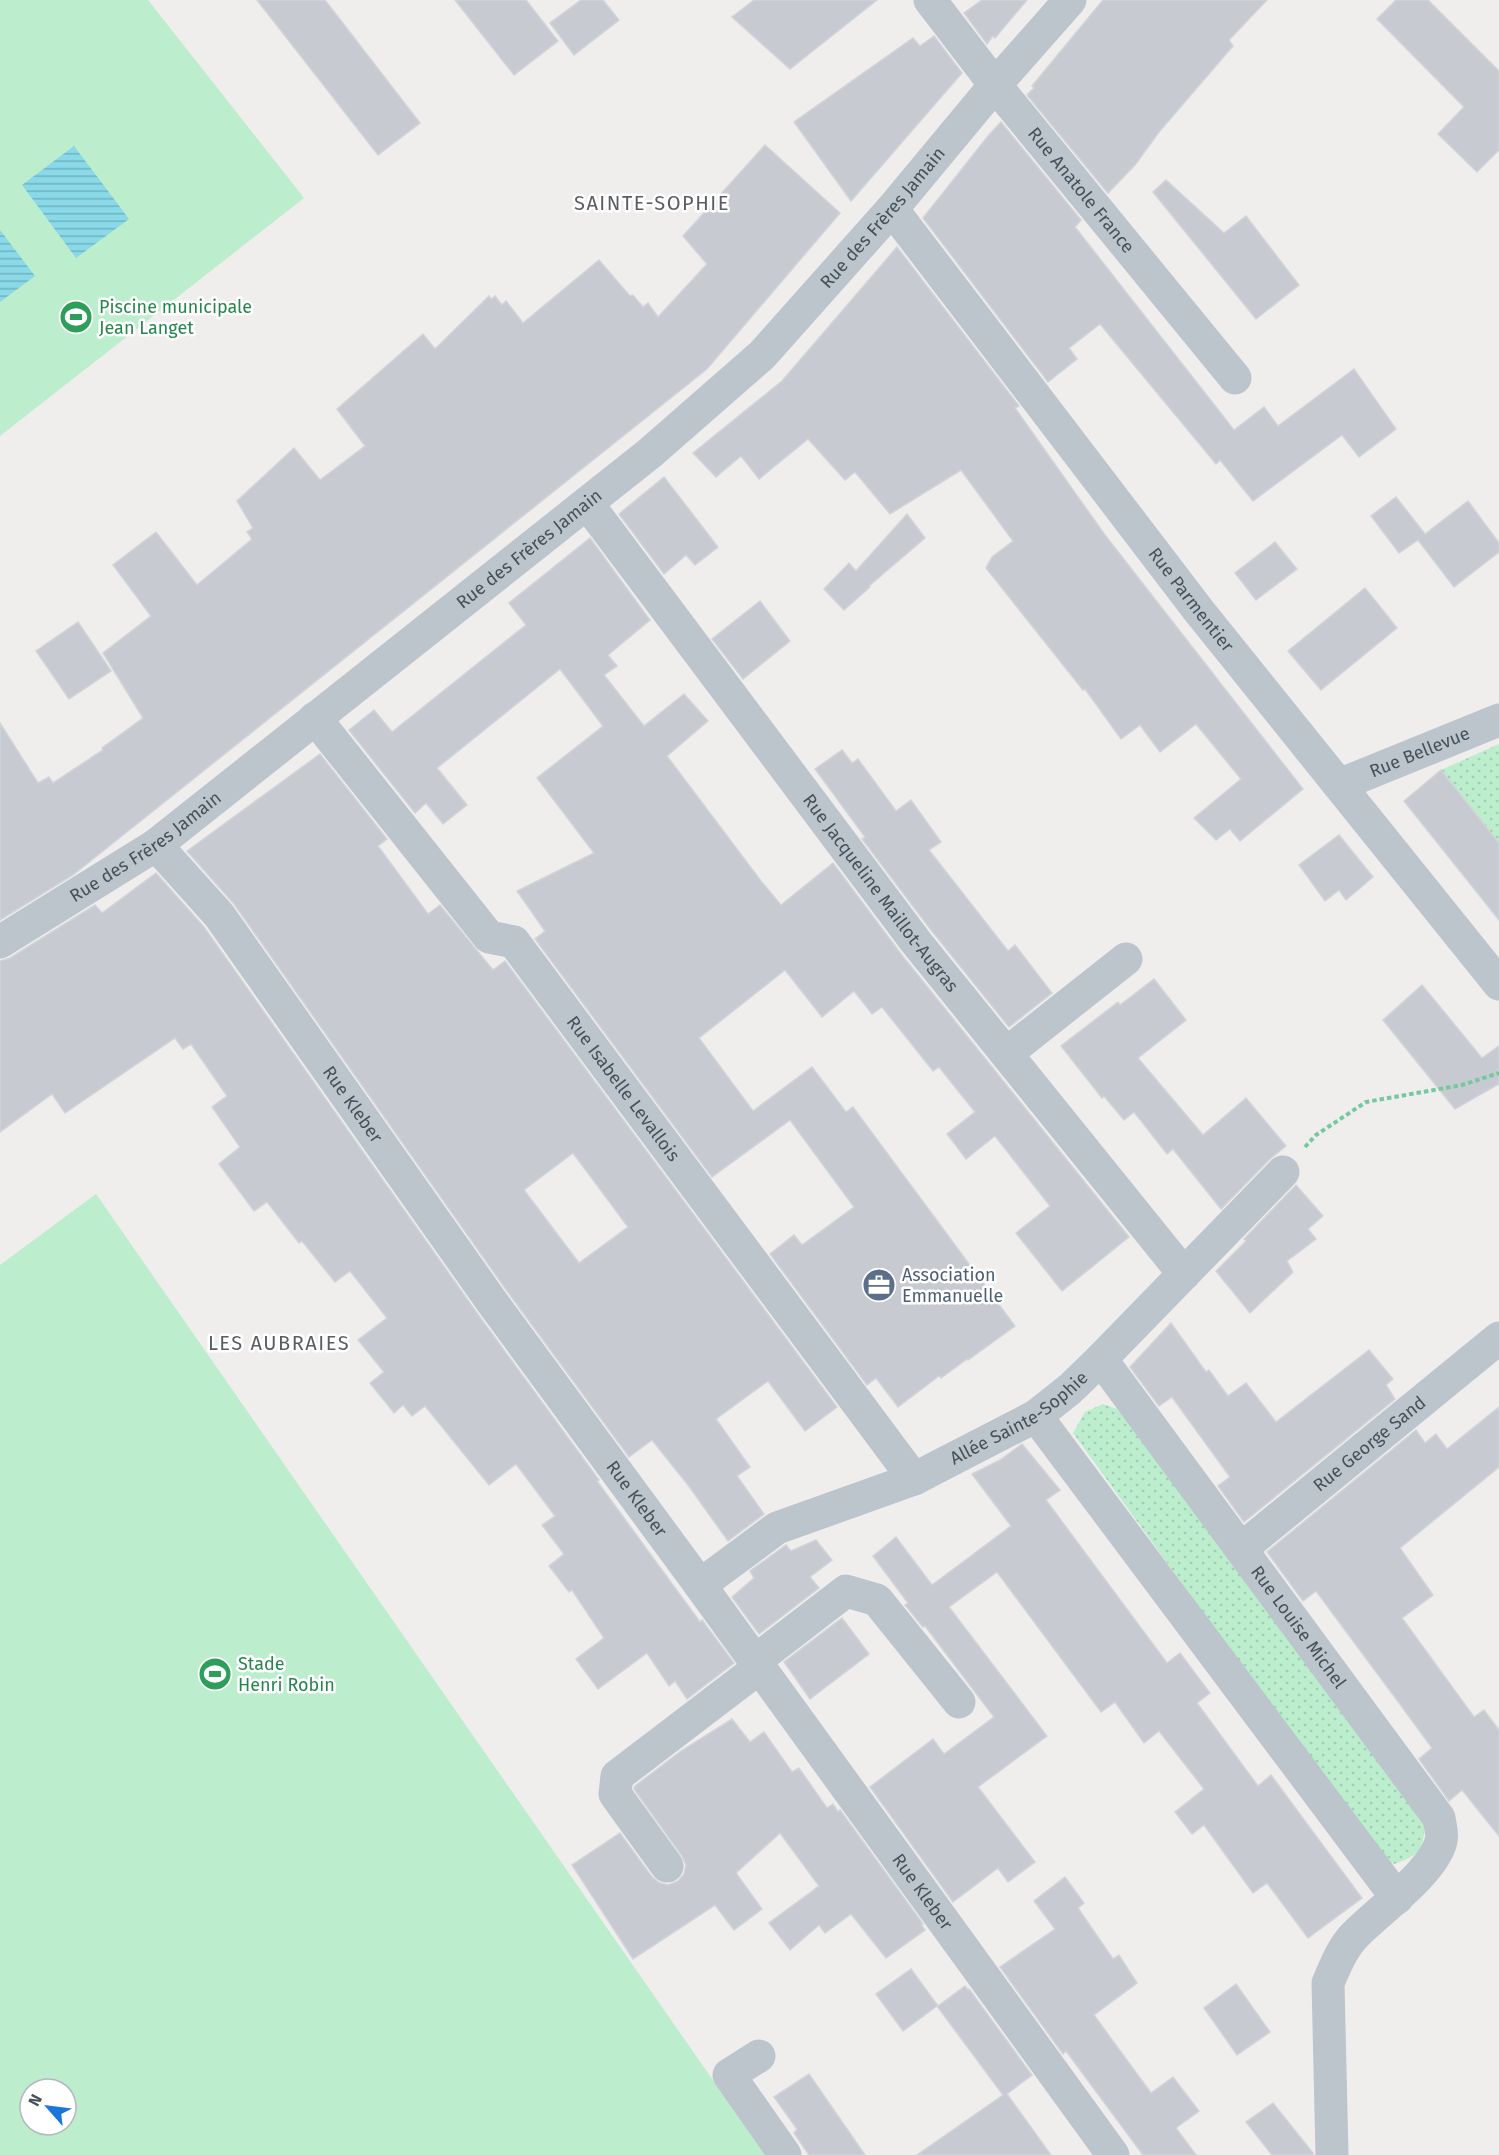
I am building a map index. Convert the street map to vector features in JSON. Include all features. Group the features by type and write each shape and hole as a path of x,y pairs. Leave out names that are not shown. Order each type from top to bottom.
{"street":[{"name":"Rue Anatole France","path":"930,0 995,85 1235,378"},
{"name":"Rue des Frères Jamain","path":"0,942 156,845 650,453 762,356 892,209 995,85 1070,0"},
{"name":"Rue Parmentier","path":"892,209 1198,611 1499,984"},
{"name":"Rue Jacqueline Maillot-Augras","path":"587,503 916,942 1184,1274"},
{"name":"Rue Isabelle Levallois","path":"315,718 489,938 514,942 914,1479"},
{"name":"Rue Bellevue","path":"1339,785 1499,720"},
{"name":"Rue Kleber","path":"156,845 219,915 492,1302 758,1664 1113,2155"},
{"path":"1003,1048 1126,959"},
{"name":"Allée Sainte-Sophie","path":"700,1585 777,1528 914,1479 1036,1416 1070,1389 1101,1359 1283,1172"},
{"name":"Rue George Sand","path":"1241,1549 1499,1338"},
{"name":"Rue Louise Michel","path":"1101,1359 1438,1818 1442,1840 1431,1861 1397,1898 1353,1936 1339,1958 1328,1983 1332,2155"},
{"path":"1036,1416 1397,1898"},
{"path":"667,1866 615,1794 617,1776 846,1591 877,1600 959,1702"},
{"path":"759,2056 729,2075 785,2155"}],"path":[{"path":"1283,1172 1316,1135 1366,1102 1462,1085 1499,1073"}],"green space":[{"name":"Piscine municipale Jean Langet","path":"0,0 148,0 304,198 0,436"},
{"path":"1499,744 1499,843 1441,770"},
{"name":"Stade Henri Robin","path":"96,1194 765,2155 0,2155 0,1265"},
{"path":"1103,1404 1120,1410 1426,1820 1422,1844 1411,1857 1394,1864 1381,1858 1073,1433 1085,1412"}],"water":[{"path":"74,146 129,219 76,258 22,185"},
{"path":"0,230 35,276 0,302"}],"building":[{"path":"257,0 325,0 420,123 378,155"},
{"path":"455,0 526,0 558,41 514,75"},
{"path":"581,0 603,0 619,20 574,55 550,23"},
{"path":"754,0 877,0 790,69 732,17"},
{"path":"982,0 1027,0 995,38 993,36 987,44 964,13"},
{"path":"1103,0 1267,0 1229,40 1233,46 1159,132 1135,165 1108,193 1027,95"},
{"path":"1396,0 1428,0 1499,71 1499,150 1477,172 1438,134 1464,107 1377,19"},
{"path":"934,36 962,73 851,201 794,122 913,38 920,46"},
{"path":"1001,122 1081,220 1075,227 1234,430 1264,407 1278,426 1354,369 1396,429 1359,457 1342,435 1253,501 1220,460 1216,464 1100,324 1069,348 1077,359 1048,382 923,218"},
{"path":"765,145 840,213 707,369 73,875 0,920 0,723 38,783 49,777 53,783 103,750 102,748 143,718 103,653 151,616 113,565 156,532 197,585 252,539 247,532 253,528 237,501 294,448 320,480 365,446 337,409 423,334 435,349 489,296 491,299 495,296 502,305 506,301 523,323 599,260 630,296 633,295 643,307 648,303 658,317 707,264 683,236"},
{"path":"1166,180 1224,233 1246,216 1299,285 1256,319 1153,192"},
{"path":"897,247 1019,406 1015,408 1105,535 1303,789 1240,841 1230,829 1216,840 1194,818 1241,779 1196,724 1160,752 1140,725 1121,739 1085,689 1083,690 986,568 992,557 1013,541 961,470 890,514 855,472 845,480 808,439 759,479 741,456 716,477 693,453 782,381"},
{"path":"664,477 718,547 695,565 686,555 664,574 619,514"},
{"path":"1396,497 1425,534 1468,501 1499,543 1499,552 1454,587 1418,540 1399,553 1371,516"},
{"path":"907,514 925,538 844,610 824,589 849,563 856,571"},
{"path":"590,538 650,620 608,655 617,666 604,675 644,726 684,694 708,721 667,756 761,881 781,905 833,863 901,954 1129,1237 1062,1291 1016,1233 1050,1206 995,1136 966,1159 947,1134 975,1112 939,1067 933,1071 882,1007 872,1014 854,991 822,1017 785,970 699,1038 753,1111 812,1067 846,1112 853,1107 1015,1326 941,1378 939,1376 898,1407 876,1378 867,1385 770,1254 794,1235 802,1245 854,1207 790,1120 712,1177 535,939 545,931 517,891 594,853 537,778 603,726 560,669 437,768 467,805 443,824 426,803 415,813 349,730 374,710 392,732 526,625 509,603"},
{"path":"1275,542 1297,569 1256,600 1235,573"},
{"path":"1365,588 1397,628 1321,690 1288,651"},
{"path":"760,601 790,641 743,679 712,639"},
{"path":"78,622 111,671 69,699 36,651"},
{"path":"842,750 852,763 858,759 896,811 911,800 941,842 929,850 1008,951 1015,945 1052,993 1009,1027 862,839 865,837 815,769"},
{"path":"320,754 387,839 378,846 428,914 440,905 493,970 505,961 837,1407 805,1431 768,1381 716,1419 750,1467 737,1476 764,1514 728,1541 652,1440 629,1457 507,1291 234,904 187,851","holes":["573,1153 628,1227 579,1263 524,1190"]},
{"path":"1441,770 1499,843 1499,920 1404,801"},
{"path":"1339,835 1373,877 1346,900 1339,890 1325,901 1299,865"},
{"path":"156,873 204,927 477,1313 599,1480 597,1481 700,1622 702,1620 734,1663 687,1699 675,1681 669,1686 647,1653 598,1689 576,1659 604,1638 572,1590 569,1592 549,1566 564,1554 542,1525 555,1516 516,1464 489,1485 425,1406 412,1416 403,1405 394,1413 370,1383 384,1372 358,1340 387,1318 350,1271 335,1282 302,1241 299,1243 267,1202 254,1211 219,1164 240,1147 212,1107 227,1096 191,1044 183,1049 175,1038 65,1113 52,1094 0,1132 0,961 10,958 95,905 102,913"},
{"path":"1154,979 1186,1020 1138,1058 1203,1135 1246,1098 1286,1146 1270,1159 1221,1209 1173,1149 1167,1154 1134,1112 1124,1120 1104,1096 1102,1098 1061,1046 1118,1002 1120,1005"},
{"path":"1422,985 1482,1058 1499,1046 1499,1084 1455,1109 1383,1020"},
{"path":"1296,1185 1323,1216 1308,1229 1316,1239 1287,1261 1293,1272 1250,1313 1216,1271"},
{"path":"1171,1323 1206,1372 1209,1370 1228,1396 1246,1383 1276,1422 1369,1350 1393,1379 1386,1385 1395,1399 1244,1522 1218,1486 1230,1477 1172,1397 1159,1406 1130,1367"},
{"path":"1499,1407 1499,1467 1400,1548 1433,1595 1402,1618 1474,1717 1484,1710 1499,1730 1499,1836 1462,1790 1449,1801 1419,1759 1432,1748 1316,1591 1303,1601 1267,1552 1416,1430 1425,1443 1436,1434 1447,1449"},
{"path":"1022,1444 1060,1490 1046,1500 1167,1663 1180,1653 1210,1693 1197,1703 1258,1786 1271,1775 1362,1898 1308,1938 1267,1883 1253,1893 1204,1825 1192,1834 1175,1812 1204,1789 1159,1731 1144,1743 1115,1702 1101,1712 997,1572 949,1607 1047,1736 978,1787 1035,1862 1008,1882 998,1868 953,1902 870,1787 933,1739 944,1754 994,1717 925,1626 923,1627 905,1605 908,1603 873,1556 896,1537 932,1585 1011,1526 972,1474 1000,1460"},
{"path":"816,1540 832,1560 810,1577 819,1588 759,1634 732,1597 754,1578 750,1571 786,1545 791,1551"},
{"path":"842,1618 869,1654 810,1699 784,1662"},
{"path":"732,1719 750,1742 764,1732 792,1772 799,1768 827,1808 833,1804 838,1812 840,1810 923,1924 921,1925 925,1930 886,1958 851,1914 825,1933 819,1925 790,1950 769,1923 819,1886 780,1833 736,1873 762,1909 734,1930 715,1905 633,1959 572,1865 620,1833 652,1877 668,1885 678,1881 684,1874 686,1865 682,1856 634,1789 635,1786 681,1751"},
{"path":"1065,1877 1084,1903 1078,1908 1113,1959 1119,1955 1137,1983 1094,2015 1151,2093 1173,2077 1199,2111 1176,2128 1196,2155 1143,2155 1066,2051 1063,2054 1000,1967 1055,1929 1034,1901"},
{"path":"911,1969 938,2006 965,1986 969,1989 1032,2075 1007,2094 1051,2155 917,2155 1003,2095 937,2006 903,2031 876,1994"},
{"path":"1236,1984 1270,2032 1237,2055 1204,2008"},
{"path":"809,2074 865,2155 809,2155 794,2133 797,2129 774,2097"},
{"path":"1273,2103 1313,2155 1272,2155 1246,2122"}],"place":[{"name":"Piscine municipale Jean Langet","path":"76,317"},
{"name":"Association Emmanuelle","path":"879,1285"},
{"name":"Stade Henri Robin","path":"215,1674"}],"district":[{"name":"SAINTE-SOPHIE","path":"652,203"},
{"name":"LES AUBRAIES","path":"279,1343"}]}
